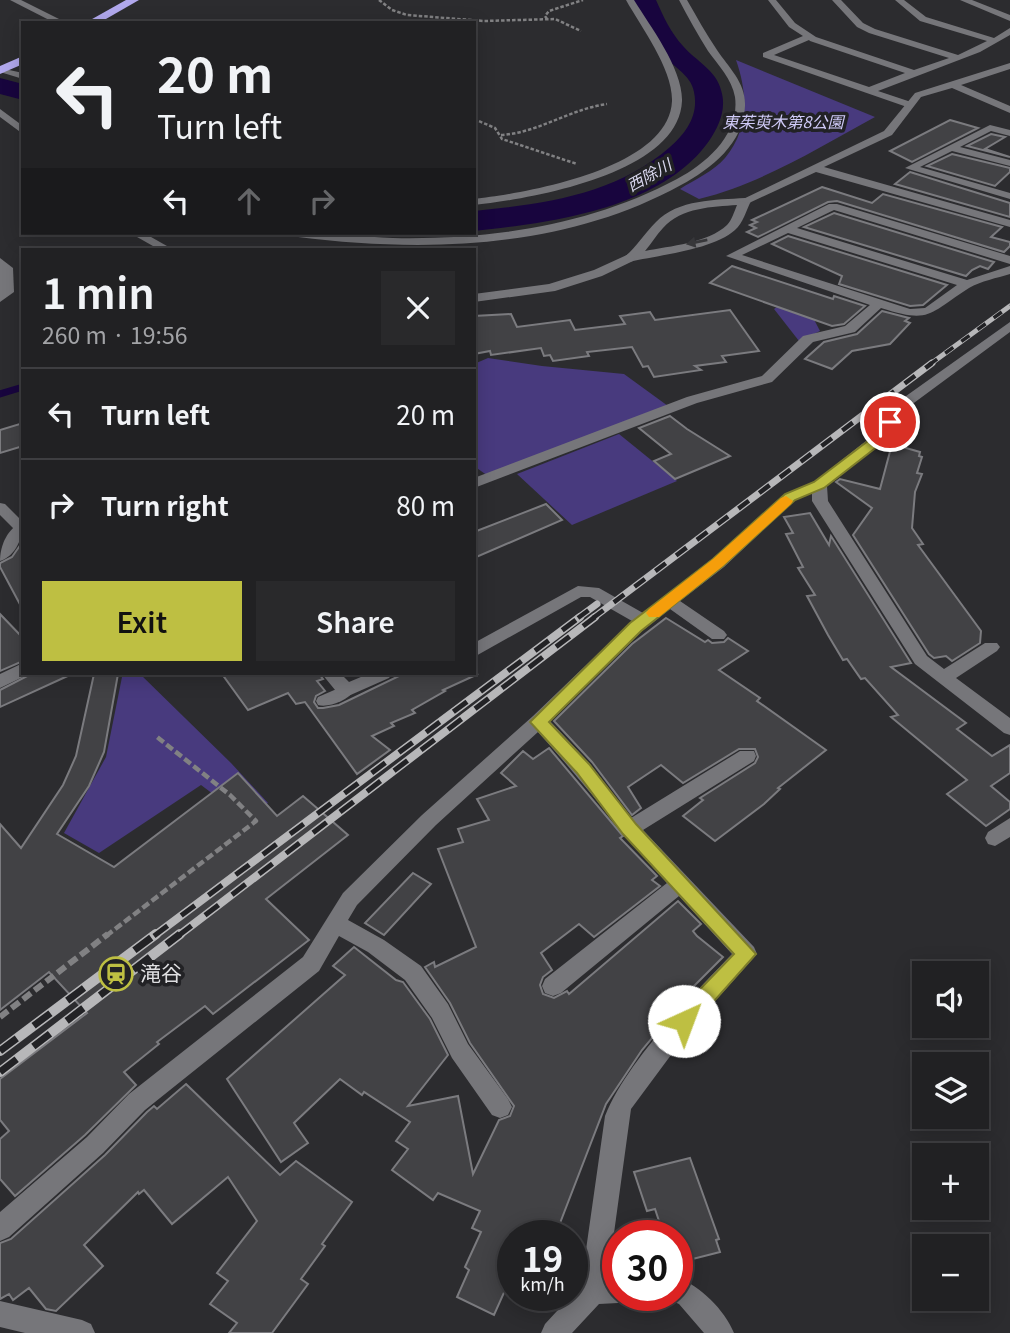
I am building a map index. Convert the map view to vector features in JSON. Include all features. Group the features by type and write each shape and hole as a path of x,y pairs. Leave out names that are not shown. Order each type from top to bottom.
{"highway":[{"path":"94,21 134,0"},
{"path":"1,71 21,60"}],"street":[{"path":"15,0 59,21"},
{"path":"476,202 566,186 631,159 660,138 671,122 677,105 674,87 658,48 631,0"},
{"path":"315,235 420,240 529,231 622,209 687,179 704,167 726,145 737,126 740,96 730,74 683,0"},
{"path":"772,0 792,25 809,37 914,73"},
{"path":"836,0 860,25 872,31 958,58"},
{"path":"899,0 923,19 995,41"},
{"path":"964,0 1010,18"},
{"path":"869,91 897,77 958,58 995,41 1010,30"},
{"path":"809,37 766,55 907,104"},
{"path":"629,258 645,246 661,223 672,215 706,205 745,201 888,133 900,125 907,104 918,95 1010,66"},
{"path":"1,71 21,76"},
{"path":"954,85 1010,110"},
{"path":"0,111 21,129"},
{"path":"1010,133 990,128 910,168 1010,196"},
{"path":"951,148 1010,163"},
{"path":"816,168 1010,224"},
{"path":"476,298 551,288 598,273 629,258 673,246 695,244 725,232 733,225 745,201"},
{"path":"1010,260 833,206 732,256 909,313 928,312 967,284 1010,270"},
{"path":"787,229 967,284"},
{"path":"140,235 164,248"},
{"path":"0,262 7,268 8,292 0,298"},
{"path":"476,482 692,400 767,379 808,339 850,329 879,303"},
{"path":"0,1228 95,1145 137,1102 312,964 349,899 429,820 539,722 644,621 718,562 790,497 819,485 882,436 897,409 1010,326"},
{"path":"819,485 820,501 921,660 1010,728"},
{"path":"0,556 21,529"},
{"path":"476,649 578,592 593,592 644,621"},
{"path":"669,601 718,635"},
{"path":"943,678 991,647"},
{"path":"0,682 21,671"},
{"path":"332,675 346,691 381,675"},
{"path":"539,722 583,769 629,829 746,954 684,1021 622,1103 617,1116 610,1220"},
{"path":"629,829 747,756"},
{"path":"553,986 680,884"},
{"path":"335,923 376,946 413,973 440,1011 460,1051 500,1107"},
{"path":"554,1333 602,1293"},
{"path":"693,1301 720,1333"},
{"path":"0,1314 82,1333"}],"lane":[{"path":"0,507 21,527"},
{"path":"324,701 346,691"}],"path":[{"path":"379,0 392,10 407,15 484,20 548,19 560,21 581,31"},
{"path":"548,19 545,16 549,11 583,0"},
{"path":"500,135 514,135 585,106 607,104"},
{"path":"476,120 495,128 502,139 600,174"},
{"path":"0,1017 256,821 230,795 157,737"}],"green space":[{"name":"東茱萸木第8公園","path":"736,60 875,117 768,174 699,199 680,189 720,163 739,135 744,98"},
{"path":"781,304 807,306 820,331 799,341 774,309"},
{"path":"488,358 624,374 668,406 488,476 476,467 476,363"},
{"path":"619,434 677,481 572,525 517,474"},
{"path":"141,675 268,803 245,818 201,785 99,853 64,833 106,757 122,677"}],"building":[{"path":"950,120 978,128 912,162 890,151"},
{"path":"991,134 1005,137 985,149 1010,157 967,146"},
{"path":"952,154 1010,168 1010,172 995,186 927,166"},
{"path":"910,172 1010,203 1010,217 895,184"},
{"path":"822,187 872,203 883,194 1002,227 991,237 1010,242 1010,246 1004,252 837,201 828,202 758,237 747,232 756,228 750,225 757,222 752,220"},
{"path":"834,213 994,262 988,269 980,266 966,276 804,227"},
{"path":"788,236 947,285 923,305 910,306 839,284 842,276 772,244"},
{"path":"732,266 833,299 834,296 865,306 844,324 832,326 710,283"},
{"path":"730,310 759,351 722,356 726,362 695,366 701,370 654,377 648,366 643,367 632,347 587,352 589,356 553,361 550,355 544,356 541,348 491,355 490,351 476,354 476,316 511,314 517,327 570,320 575,330 625,324 620,316 650,312 655,320"},
{"path":"882,311 909,318 905,321 910,323 890,344 852,351 832,369 805,359 824,342 857,334"},
{"path":"670,416 730,456 675,479 654,461 671,454 639,428"},
{"path":"21,424 21,447 0,453 0,430"},
{"path":"892,444 920,452 919,456 922,457 917,473 922,474 915,492 912,528 923,544 918,545 981,631 980,643 952,661 946,656 934,658 929,654 853,535 872,508 836,482 840,479 880,489"},
{"path":"546,504 562,520 476,557 476,531"},
{"path":"810,513 829,545 831,536 911,663 891,667 966,723 957,729 992,756 1010,745 1010,773 991,786 1010,802 1010,809 986,826 947,794 967,780 891,717 898,715 865,678 861,679 847,659 843,660 828,635 807,596 815,595 798,568 803,567 786,534 793,533 784,517"},
{"path":"21,544 21,606 0,567 0,563 12,557"},
{"path":"0,614 21,636 21,662 0,671"},
{"path":"666,618 705,642 724,642 728,638 748,651 719,670 760,698 757,701 826,750 778,788 780,789 764,804 715,841 683,816 703,800 700,798 755,763 758,757 755,749 739,749 683,783 661,765 628,787 641,808 632,815 592,762 554,721 632,644"},
{"path":"29,675 70,675 0,707 0,690"},
{"path":"94,675 118,675 104,752 89,786 57,834 114,867 238,773 277,816 303,796 348,835 266,899 309,940 213,1014 205,1006 157,1042 159,1044 124,1072 136,1085 85,1135 15,1196 0,1179 0,1139 9,1131 0,1120 0,1079 87,1013 49,972 0,1010 0,824 21,848 63,785 76,756"},
{"path":"223,675 320,675 323,679 317,681 325,691 316,696 314,702 318,708 323,708 339,705 401,675 476,675 443,690 445,691 412,710 415,713 391,723 394,726 372,736 390,750 357,774 305,702 296,704 288,693 248,710"},
{"path":"549,748 623,836 620,838 657,876 652,880 660,886 594,937 579,924 541,953 552,970 543,977 540,985 543,994 554,998 567,991 569,994 678,901 701,924 693,931 697,936 723,957 669,1011 672,1014 642,1050 606,1104 561,1220 497,1220 497,1308 494,1315 457,1297 469,1270 465,1267 481,1232 472,1228 480,1211 438,1193 433,1200 392,1170 408,1149 396,1141 410,1122 364,1092 362,1095 340,1079 294,1123 308,1143 281,1162 227,1079 345,975 333,966 354,947 396,980 403,982 430,1019 448,1055 408,1106 458,1096 473,1174 499,1120 510,1116 514,1106 470,1043 450,1003 425,967 434,962 435,967 476,947 438,849 463,842 458,829 489,820 477,799 516,786 501,773 523,751 533,759"},
{"path":"413,873 431,884 384,935 365,923"},
{"path":"186,1084 280,1175 296,1161 352,1202 301,1279 308,1284 272,1333 229,1333 237,1323 210,1304 228,1281 217,1273 257,1221 228,1177 172,1224 144,1190 139,1194 138,1192 84,1245 103,1266 56,1311 46,1309 29,1288 13,1300 9,1294 0,1299 0,1243 11,1239 105,1155 147,1112 154,1106 157,1109"},
{"path":"690,1158 719,1239 716,1240 720,1252 693,1259 693,1220 659,1220 655,1209 647,1211 634,1172"}],"waterway":[{"name":"西除川","path":"476,221 561,209 619,192 669,163 696,138 708,113 708,91 697,72 670,47 644,0"},
{"name":"西除川","path":"0,86 21,91"},
{"path":"0,394 21,388"}],"railway":[{"path":"929,365 1010,306"},
{"path":"593,618 932,363"},
{"path":"578,618 597,604"},
{"path":"154,936 580,617"},
{"path":"178,936 595,617"},
{"path":"0,1051 156,934"},
{"path":"0,1072 180,934"}],"slow traffic":[{"path":"654,613 718,562 786,501"}],"place":[{"name":"滝谷","path":"116,974"}],"route":[{"path":"684,1021 746,954 629,829 583,769 539,722 636,627 718,562 790,497 819,485 882,436 890,422"}]}
